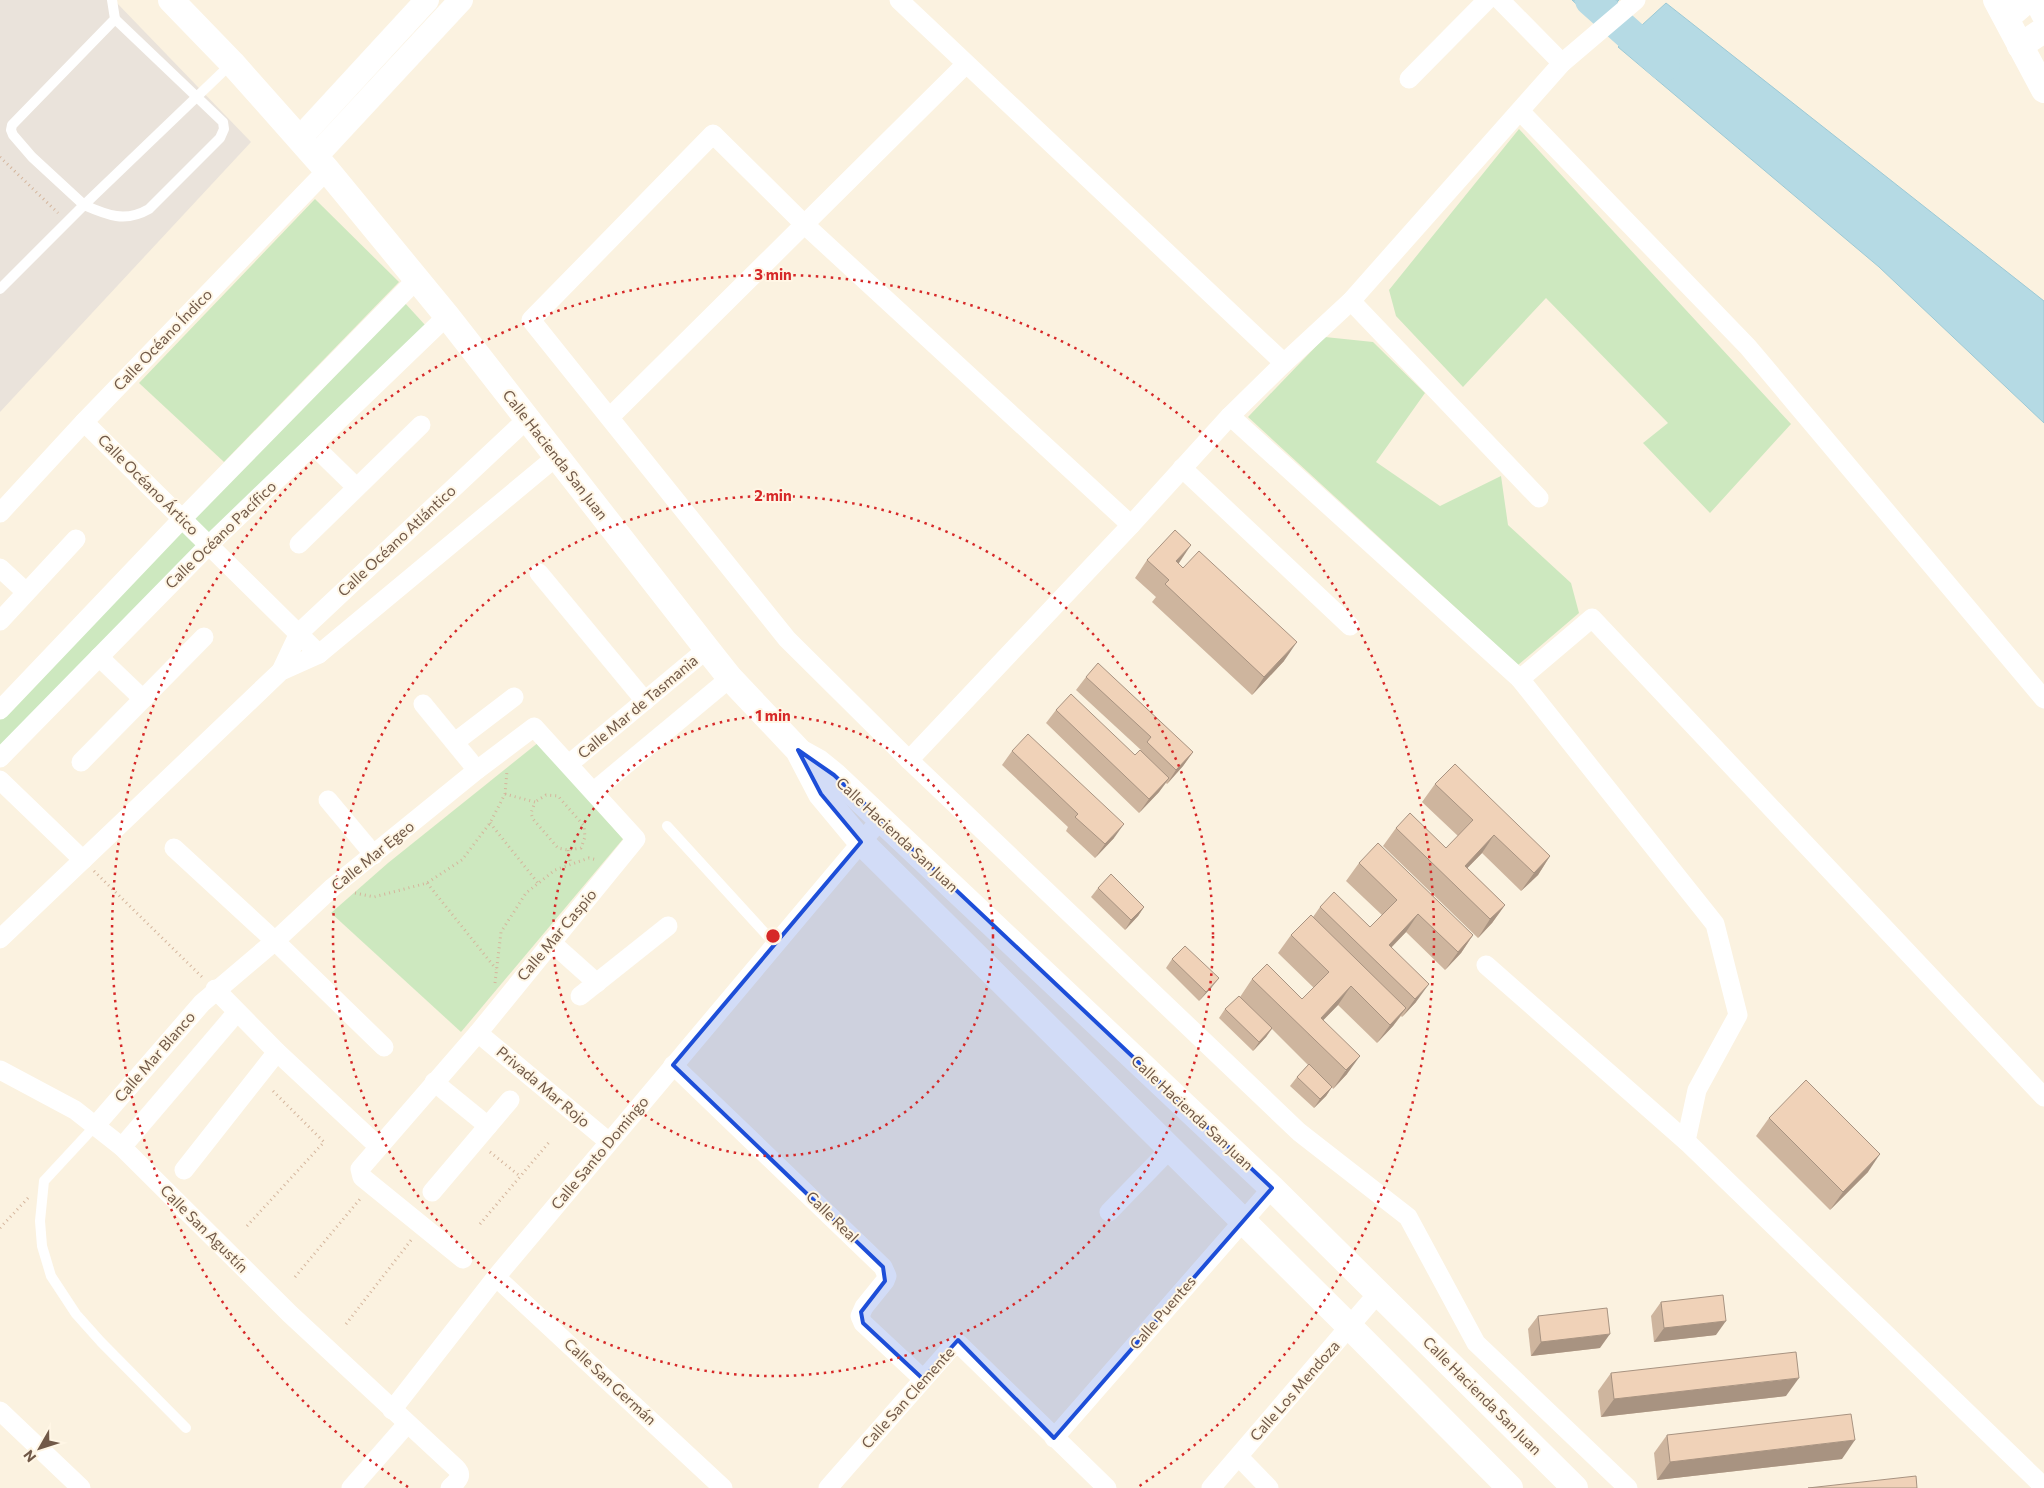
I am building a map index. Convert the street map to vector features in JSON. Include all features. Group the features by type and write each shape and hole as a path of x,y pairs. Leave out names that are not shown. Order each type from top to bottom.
{"main road":[{"name":"Calle Hacienda San Juan","path":"171,0 232,63 314,155 417,279 730,678 798,750 818,762 834,775 1272,1188 1575,1488"},
{"path":"2037,0 2044,14"},
{"path":"2002,10 2044,90"},
{"path":"2020,46 2044,30"},
{"name":"Calle Hacienda San Juan","path":"798,750 821,794 860,842 1243,1220 1510,1488"}],"street":[{"path":"314,155 427,0"},
{"path":"314,155 461,0"},
{"path":"899,0 1284,363"},
{"path":"1410,79 1487,0"},
{"path":"1500,0 1562,63"},
{"path":"909,760 1131,525 1230,416 1351,301 1562,63 1636,0"},
{"path":"2002,10 2029,0"},
{"path":"610,417 966,64"},
{"path":"1520,111 1748,347 2044,699"},
{"path":"1131,525 804,224 713,134 531,320 787,639 909,760 1299,1132 1408,1217 1476,1343 1628,1488"},
{"name":"Calle Océano Índico","path":"0,513 84,422 314,155"},
{"path":"0,710 182,519 417,279"},
{"path":"1351,301 1539,498"},
{"name":"Calle Océano Pacífico","path":"0,758 209,545 447,316"},
{"path":"1230,416 1520,679 1715,924 1738,1015 1697,1090 1686,1140"},
{"name":"Calle Océano Atlántico","path":"281,671 299,633 526,420"},
{"name":"Calle Océano Ártico","path":"84,422 319,654"},
{"path":"299,544 421,425"},
{"path":"314,446 356,487"},
{"name":"Calle Océano Atlántico","path":"0,940 281,671 319,654 556,457"},
{"path":"1182,468 1350,626"},
{"path":"0,621 76,539"},
{"path":"0,568 26,592"},
{"path":"539,572 646,700"},
{"path":"1520,679 1592,618 2044,1098"},
{"path":"81,762 204,637"},
{"name":"Calle Mar de Tasmania","path":"569,764 707,649"},
{"path":"99,657 143,699"},
{"path":"594,791 730,678"},
{"path":"455,742 514,697"},
{"path":"423,704 477,770"},
{"name":"Calle Mar Caspio","path":"371,1185 362,1177 360,1169 478,1033 551,942 617,865 636,839 534,727"},
{"name":"Calle Mar Egeo","path":"215,990 275,941 334,887 477,770 534,727"},
{"path":"0,780 83,860"},
{"path":"328,800 374,855"},
{"name":"Calle Santo Domingo","path":"392,1410 496,1277 881,819"},
{"path":"174,848 275,941 384,1047"},
{"path":"580,996 668,926"},
{"path":"551,942 597,983"},
{"path":"1486,965 1686,1140 2044,1487"},
{"path":"215,990 277,1052 379,1146"},
{"name":"Calle Mar Blanco","path":"96,1125 202,1002 215,990"},
{"path":"122,1147 237,1012"},
{"name":"Privada Mar Rojo","path":"478,1033 609,1142"},
{"path":"184,1170 277,1052"},
{"name":"Calle Real","path":"673,1065 883,1267 886,1272 885,1280 864,1307 860,1316 863,1323 923,1379"},
{"name":"Calle San Agustín","path":"0,1070 75,1110 122,1147 290,1314 392,1410"},
{"path":"434,1082 488,1126"},
{"path":"432,1192 510,1100"},
{"path":"1110,1212 1170,1149"},
{"path":"371,1185 464,1259"},
{"name":"Calle Puentes","path":"1054,1438 1272,1188"},
{"name":"Calle San Germán","path":"496,1277 723,1488"},
{"name":"Calle Los Mendoza","path":"1211,1488 1378,1293"},
{"name":"Calle San Clemente","path":"828,1488 953,1346 959,1344 1054,1438"},
{"path":"392,1410 458,1470 459,1478 450,1488"},
{"path":"0,1411 81,1488"},
{"path":"351,1488 407,1424"},
{"path":"1054,1438 1107,1488"},
{"path":"1239,1457 1269,1488"}],"lane":[{"path":"112,0 115,19 197,95 223,122 224,129 220,138 149,209 137,216 120,217 105,214 84,205 32,156 13,135 11,130 12,125 115,19"},
{"path":"2,284 232,63"},
{"path":"667,826 775,944"},
{"path":"96,1125 44,1181 40,1222 42,1246 51,1276 76,1314 186,1428"}],"path":[{"path":"0,157 67,222"},
{"path":"334,887 374,897 426,883 462,860 490,823 505,794 509,745"},
{"path":"505,794 535,802"},
{"path":"546,795 558,796 584,826 586,837 581,848 568,850 558,848 533,820 531,813 535,802 546,795"},
{"path":"490,823 538,883"},
{"path":"568,850 571,864"},
{"path":"498,1007 495,978 501,932 526,893 555,870 589,858 617,865"},
{"path":"83,860 215,990"},
{"path":"426,883 496,970"},
{"path":"247,1226 324,1142 258,1077"},
{"path":"480,1224 551,1140"},
{"path":"476,1141 521,1177"},
{"path":"0,1228 44,1181"},
{"path":"295,1277 371,1185"},
{"path":"346,1324 422,1226"}],"highlighted area":[{"path":"798,750 834,775 1272,1188 1054,1438 958,1340 923,1379 863,1323 861,1312 885,1281 883,1267 673,1065 861,842 821,794"}],"shaded area":[{"path":"0,0 114,0 251,142 0,412"}],"green space":[{"path":"1519,129 1791,424 1710,513 1643,443 1668,423 1546,298 1463,387 1396,316 1389,290"},
{"path":"315,199 399,282 224,462 139,383"},
{"path":"404,302 426,326 0,751 0,719"},
{"path":"1325,337 1373,342 1425,393 1376,462 1440,506 1501,476 1508,525 1571,583 1579,613 1518,665 1248,417"},
{"path":"539,742 623,839 461,1032 331,913 388,863"}],"water":[{"path":"1572,0 1619,0 1597,23"},
{"path":"1666,3 2044,301 2044,423 1879,267 1618,47"}],"building":[{"path":"1175,530 1191,545 1176,561 1183,568 1199,551 1297,642 1264,677 1165,584 1169,580 1147,560"},
{"path":"1098,663 1193,752 1176,770 1147,742 1151,737 1086,677"},
{"path":"1071,694 1135,755 1140,750 1169,778 1149,799 1056,710"},
{"path":"1028,734 1124,824 1105,844 1075,817 1078,814 1012,751"},
{"path":"1455,764 1550,856 1534,873 1494,835 1465,866 1505,905 1490,919 1396,828 1410,813 1446,848 1473,820 1435,784"},
{"path":"1378,843 1473,935 1458,952 1418,914 1389,945 1429,984 1415,999 1320,907 1334,892 1370,927 1397,900 1359,863"},
{"path":"1111,874 1144,907 1131,920 1098,888"},
{"path":"1311,915 1406,1008 1390,1025 1351,986 1321,1018 1360,1056 1346,1070 1252,979 1267,964 1302,999 1329,972 1291,935"},
{"path":"1185,946 1219,978 1206,992 1172,959"},
{"path":"1239,996 1272,1028 1259,1042 1225,1009"},
{"path":"1309,1064 1332,1087 1320,1099 1297,1077"},
{"path":"1806,1080 1880,1154 1843,1192 1769,1118"},
{"path":"1723,1295 1726,1321 1664,1328 1661,1302"},
{"path":"1607,1308 1610,1334 1541,1342 1538,1316"},
{"path":"1796,1352 1799,1378 1614,1399 1611,1373"},
{"path":"1851,1414 1855,1440 1670,1462 1667,1435"},
{"path":"1916,1476 1917,1488 1808,1488"}],"waterway":[{"path":"1591,0 1664,65"}]}
